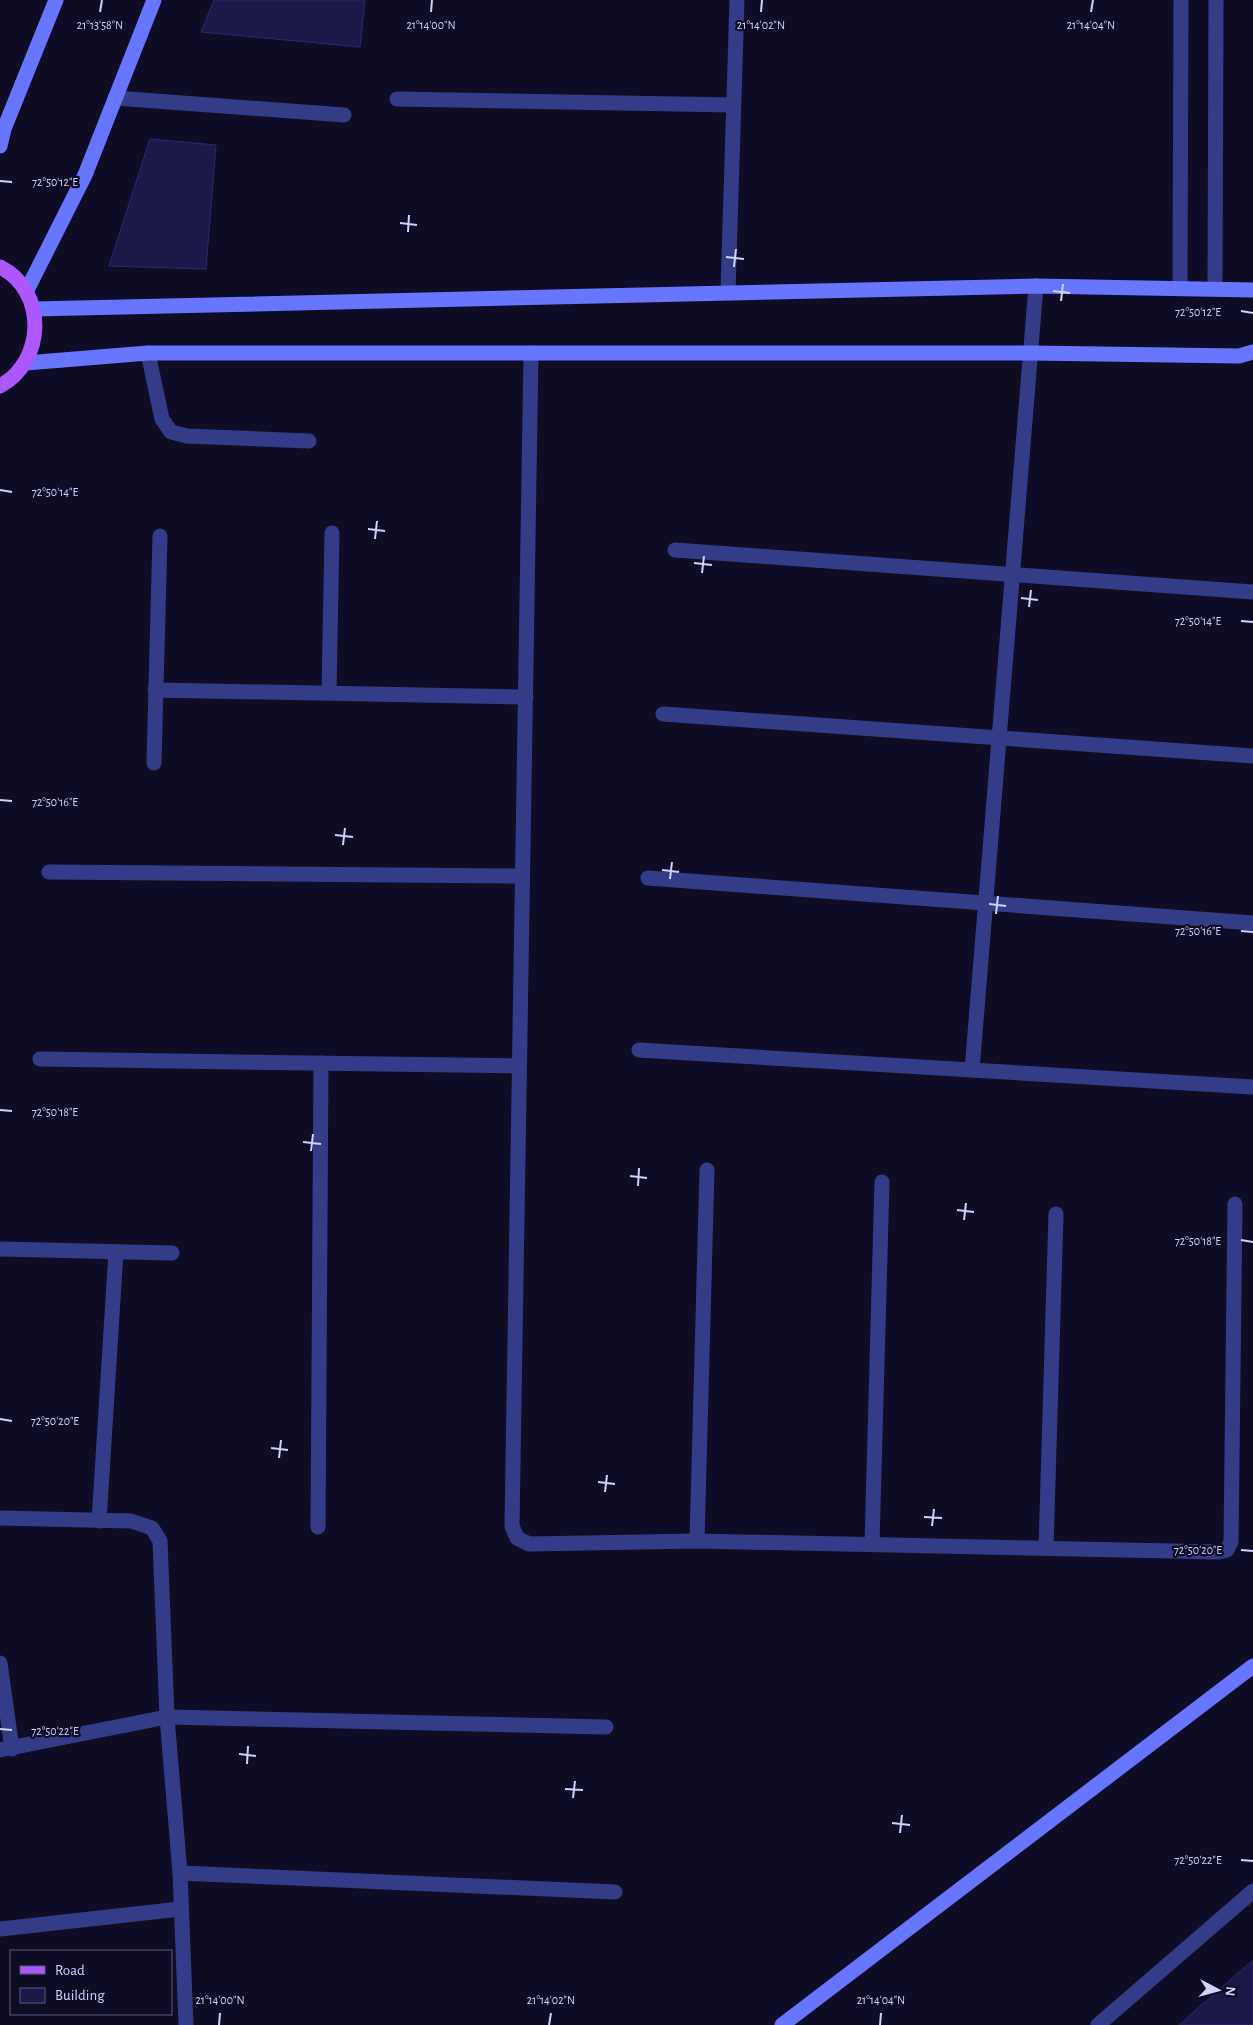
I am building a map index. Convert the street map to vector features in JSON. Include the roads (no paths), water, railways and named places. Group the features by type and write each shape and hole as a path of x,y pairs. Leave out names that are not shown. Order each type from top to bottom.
{"main road":[{"path":"0,267 16,279 26,292 34,309 36,328 33,346 26,363 10,380 0,386"}],"street":[{"path":"0,146 4,129 56,0"},
{"path":"26,292 85,175 154,0"},
{"path":"728,292 737,0"},
{"path":"1180,288 1181,0"},
{"path":"1215,288 1216,0"},
{"path":"115,98 344,115"},
{"path":"397,99 734,105"},
{"path":"972,1070 1036,286"},
{"path":"34,309 1036,286 1253,290"},
{"path":"26,363 148,353 1030,353 1239,356 1253,352"},
{"path":"148,353 162,419 170,432 187,436 309,441"},
{"path":"531,353 512,1526 517,1538 529,1544 697,1541 1219,1552 1227,1550 1231,1542 1235,1204"},
{"path":"328,693 332,533"},
{"path":"154,764 160,536"},
{"path":"675,550 1253,592"},
{"path":"155,690 526,697"},
{"path":"663,714 1253,756"},
{"path":"49,872 522,876"},
{"path":"648,878 1253,923"},
{"path":"639,1050 1253,1087"},
{"path":"40,1059 520,1066"},
{"path":"318,1527 321,1062"},
{"path":"697,1541 707,1170"},
{"path":"872,1544 882,1182"},
{"path":"1046,1548 1056,1214"},
{"path":"0,1249 172,1253"},
{"path":"100,1521 116,1252"},
{"path":"0,1518 131,1521 152,1528 160,1541 167,1717 180,1873 186,2025"},
{"path":"0,1663 6,1750 167,1717 606,1727"},
{"path":"782,2025 1253,1666"},
{"path":"180,1873 615,1892"},
{"path":"1098,2025 1253,1891"},
{"path":"0,1929 180,1909"}]}
